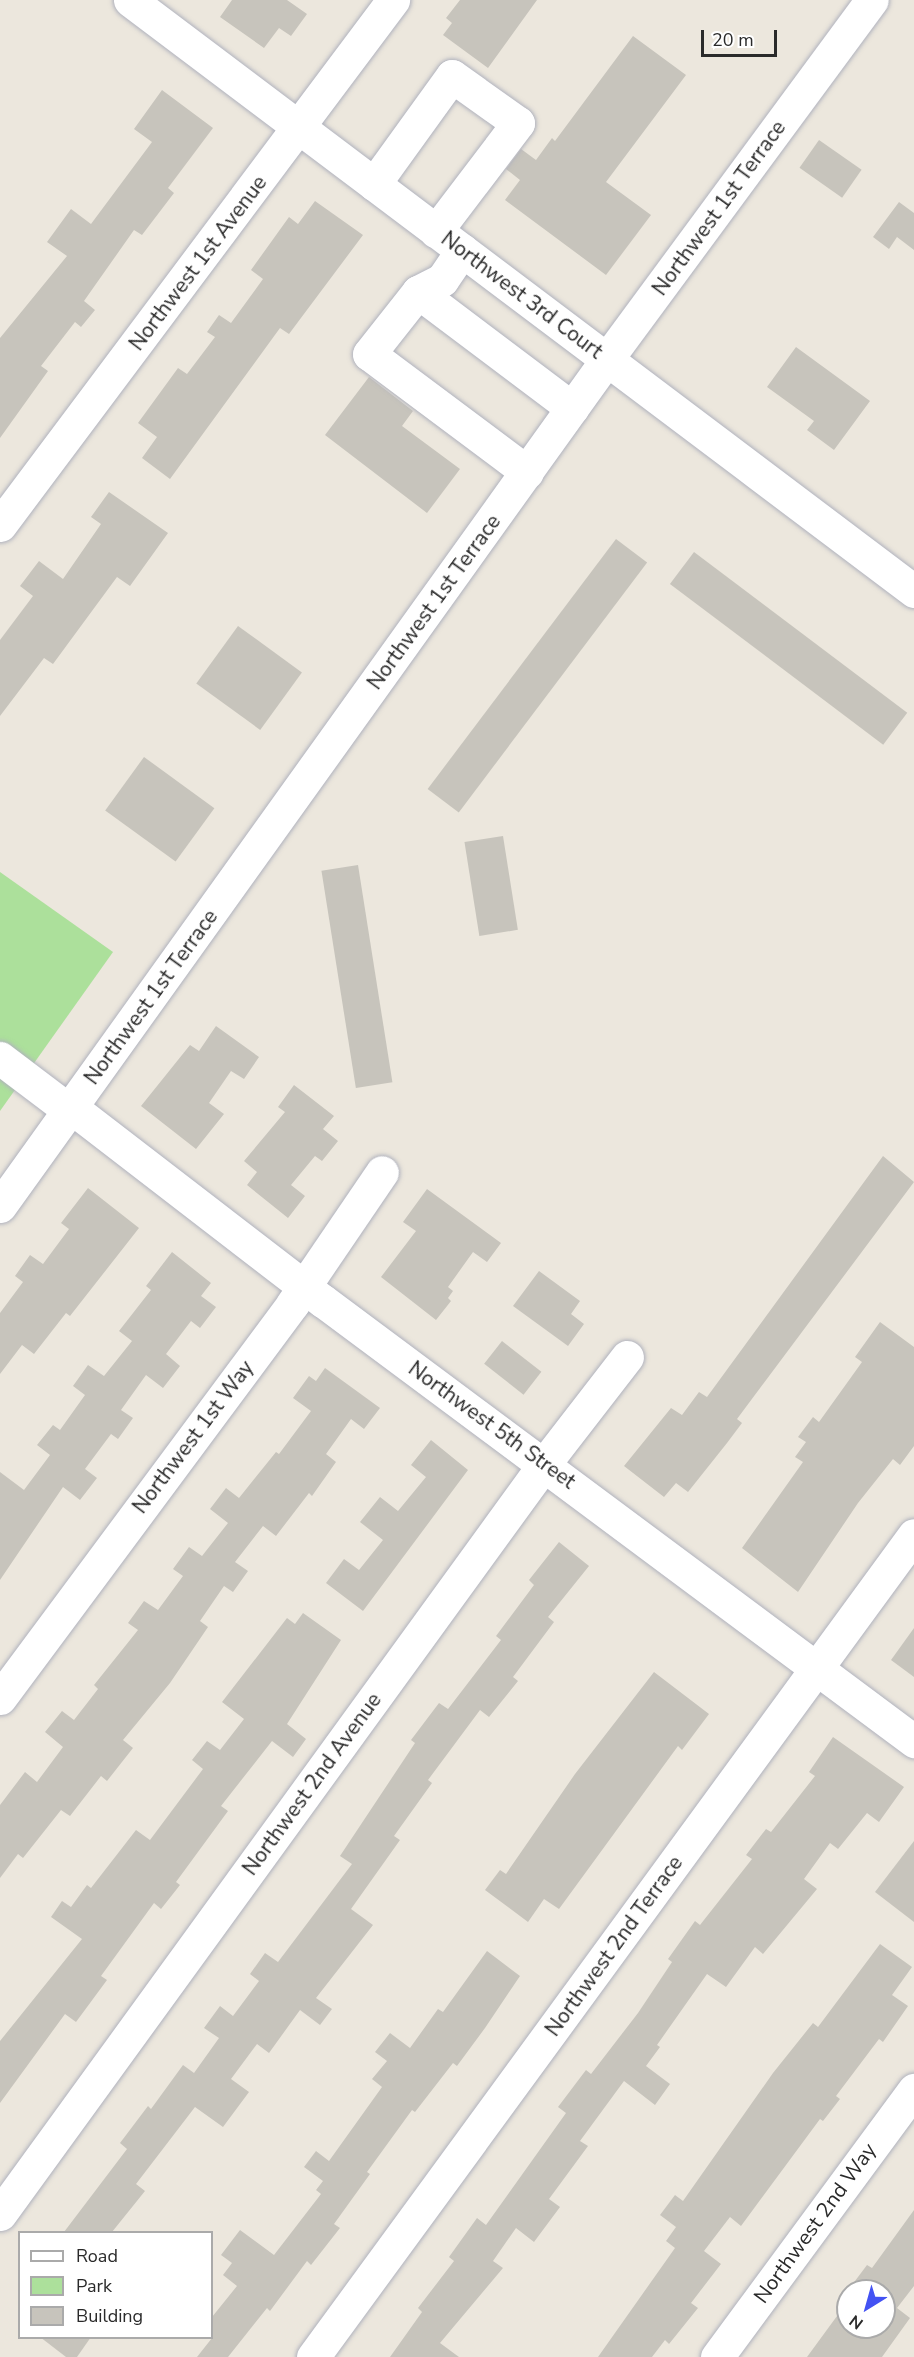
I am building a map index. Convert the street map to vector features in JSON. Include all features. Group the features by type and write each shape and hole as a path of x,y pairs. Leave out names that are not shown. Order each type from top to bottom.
{"street":[{"name":"Northwest 3rd Court","path":"130,0 914,591"},
{"name":"Northwest 1st Avenue","path":"0,525 300,128 393,0"},
{"name":"Northwest 1st Terrace","path":"0,1206 607,359 872,0"},
{"path":"374,184 452,76 518,123 436,231"},
{"path":"462,250 442,280 418,292 369,354 527,472"},
{"path":"418,292 572,408"},
{"name":"Northwest 5th Street","path":"0,1058 304,1287 545,1463 914,1741"},
{"name":"Northwest 1st Way","path":"0,1698 304,1287 382,1172"},
{"name":"Northwest 2nd Avenue","path":"0,2214 545,1463 627,1357"},
{"name":"Northwest 2nd Terrace","path":"313,2357 914,1535"},
{"name":"Northwest 2nd Way","path":"717,2357 914,2090"}],"green space":[{"path":"0,872 113,952 0,1111"}],"building":[{"path":"232,0 287,0 307,14 291,36 279,28 264,48 220,17"},
{"path":"460,0 537,0 488,68 443,35 452,23 446,18"},
{"path":"633,36 686,75 606,182 651,215 606,275 505,200 520,180 506,169 521,149 536,160 552,138 555,141"},
{"path":"162,90 213,128 168,188 174,193 142,235 134,230 84,301 95,310 81,327 75,322 41,366 48,371 0,438 0,338 67,256 47,242 71,209 91,224 152,142 134,129"},
{"path":"819,140 862,170 842,198 799,168"},
{"path":"315,201 363,235 289,334 280,328 170,479 142,458 157,437 138,423 178,368 187,374 215,337 207,332 219,315 231,323 263,279 251,270 289,217 298,224"},
{"path":"899,202 914,213 914,250 897,237 889,249 873,237"},
{"path":"796,347 870,401 834,450 807,430 814,421 767,387"},
{"path":"369,377 413,411 402,426 460,469 427,513 325,435"},
{"path":"109,492 168,533 130,586 117,577 53,664 44,658 0,716 0,640 33,596 20,586 39,561 63,579 101,524 91,517"},
{"path":"616,539 647,562 459,812 428,789"},
{"path":"694,552 907,713 883,745 670,584"},
{"path":"238,626 302,672 260,730 196,683"},
{"path":"144,757 214,808 176,862 105,810"},
{"path":"503,836 518,930 479,936 464,842"},
{"path":"358,865 392,1082 356,1088 321,871"},
{"path":"216,1026 259,1057 244,1079 231,1071 209,1103 224,1114 196,1149 141,1106 190,1045 199,1051"},
{"path":"294,1085 334,1116 323,1129 338,1141 322,1161 315,1156 291,1185 305,1196 288,1218 247,1185 257,1172 244,1161 285,1112 278,1107"},
{"path":"883,1156 914,1182 737,1419 742,1423 727,1443 688,1492 676,1483 664,1497 624,1466 671,1408 682,1415 699,1392 707,1397"},
{"path":"88,1188 139,1228 70,1316 66,1313 34,1354 22,1345 0,1374 0,1313 23,1282 15,1276 30,1255 43,1264 69,1229 61,1223"},
{"path":"427,1189 501,1243 487,1262 473,1252 448,1287 453,1291 448,1298 451,1301 436,1320 381,1277 416,1231 403,1222"},
{"path":"172,1252 211,1283 201,1296 216,1307 200,1328 191,1321 166,1354 180,1366 163,1388 146,1375 121,1410 133,1418 118,1439 111,1434 85,1469 97,1478 80,1500 63,1487 0,1580 0,1472 24,1490 50,1455 37,1445 53,1425 60,1430 85,1395 73,1386 88,1365 104,1376 132,1341 119,1331 151,1290 146,1286"},
{"path":"539,1271 580,1301 571,1314 584,1324 568,1346 513,1306"},
{"path":"880,1322 914,1347 914,1446 900,1465 893,1459 858,1503 798,1592 742,1548 803,1462 795,1457 806,1442 798,1437 813,1417 819,1422 862,1362 855,1357"},
{"path":"502,1341 541,1372 524,1395 484,1364"},
{"path":"325,1368 380,1408 364,1429 351,1419 326,1454 336,1462 312,1496 309,1493 276,1536 263,1526 235,1562 248,1571 233,1592 224,1586 200,1621 208,1627 170,1683 123,1740 133,1748 107,1781 101,1776 70,1816 61,1810 23,1858 18,1854 0,1878 0,1805 25,1772 37,1782 63,1747 45,1732 62,1711 74,1720 98,1689 94,1685 138,1630 128,1623 144,1601 158,1610 183,1576 173,1569 189,1547 202,1556 228,1523 210,1509 226,1488 239,1498 276,1452 279,1454 311,1411 293,1398 309,1376 316,1381"},
{"path":"431,1440 468,1470 363,1611 326,1583 344,1559 359,1570 383,1540 360,1522 380,1497 398,1511 426,1477 411,1465"},
{"path":"559,1542 589,1566 548,1617 554,1622 513,1677 518,1681 489,1717 480,1710 428,1780 432,1783 394,1836 400,1840 351,1909 373,1925 316,1998 332,2009 320,2025 300,2010 269,2053 257,2044 231,2079 249,2092 223,2127 195,2107 136,2184 145,2191 113,2231 65,2231 127,2149 120,2143 148,2106 151,2109 183,2065 194,2073 219,2038 204,2028 220,2006 233,2016 259,1981 250,1974 265,1953 278,1962 352,1864 340,1856 415,1743 411,1740 439,1703 448,1709 501,1640 496,1636 534,1585 529,1580"},
{"path":"303,1613 341,1640 287,1724 306,1739 293,1757 272,1741 221,1806 228,1811 176,1882 180,1885 161,1909 154,1903 101,1976 107,1980 76,2022 65,2014 0,2103 0,2041 82,1939 51,1917 62,1901 71,1907 87,1885 91,1888 136,1830 150,1840 203,1769 192,1760 207,1741 220,1750 244,1719 222,1702 287,1618 295,1624"},
{"path":"914,1628 914,1677 891,1660"},
{"path":"654,1672 709,1714 682,1750 678,1746 559,1909 544,1899 528,1922 485,1890 500,1870 506,1874 575,1774"},
{"path":"833,1737 904,1787 879,1822 867,1813 838,1849 830,1843 804,1879 817,1889 763,1954 755,1947 726,1987 707,1974 657,2045 660,2047 646,2066 670,2084 655,2105 624,2081 580,2141 588,2146 549,2199 560,2207 534,2242 516,2228 493,2261 503,2268 440,2343 459,2357 390,2357 422,2312 418,2308 454,2261 449,2257 477,2218 486,2225 566,2113 558,2107 586,2070 591,2074 638,2013 672,1962 668,1959 695,1921 700,1925 752,1859 746,1855 766,1829 771,1832 815,1776 809,1772"},
{"path":"914,1841 914,1922 875,1892"},
{"path":"880,1944 912,1967 892,1995 908,2006 883,2042 879,2039 836,2096 840,2099 823,2121 820,2119 741,2226 730,2217 704,2251 721,2264 691,2303 698,2308 669,2344 665,2340 652,2357 598,2357 675,2248 666,2241 676,2227 660,2215 675,2195 683,2201 773,2073 813,2023 818,2027"},
{"path":"487,1951 520,1976 457,2066 453,2063 415,2112 412,2110 367,2172 370,2174 334,2224 340,2228 311,2265 307,2261 270,2311 267,2308 228,2357 197,2357 213,2339 213,2316 237,2286 223,2275 232,2263 221,2255 240,2230 274,2255 321,2194 316,2190 323,2181 304,2167 316,2151 329,2161 382,2087 372,2079 387,2061 375,2052 390,2033 410,2048 438,2009 443,2012"},
{"path":"914,2210 914,2286 897,2308 910,2318 896,2338 896,2279 856,2279 867,2265 872,2268"},
{"path":"836,2317 836,2339 895,2339 882,2357 807,2357"},
{"path":"43,2339 90,2339 77,2357 66,2357"}]}
